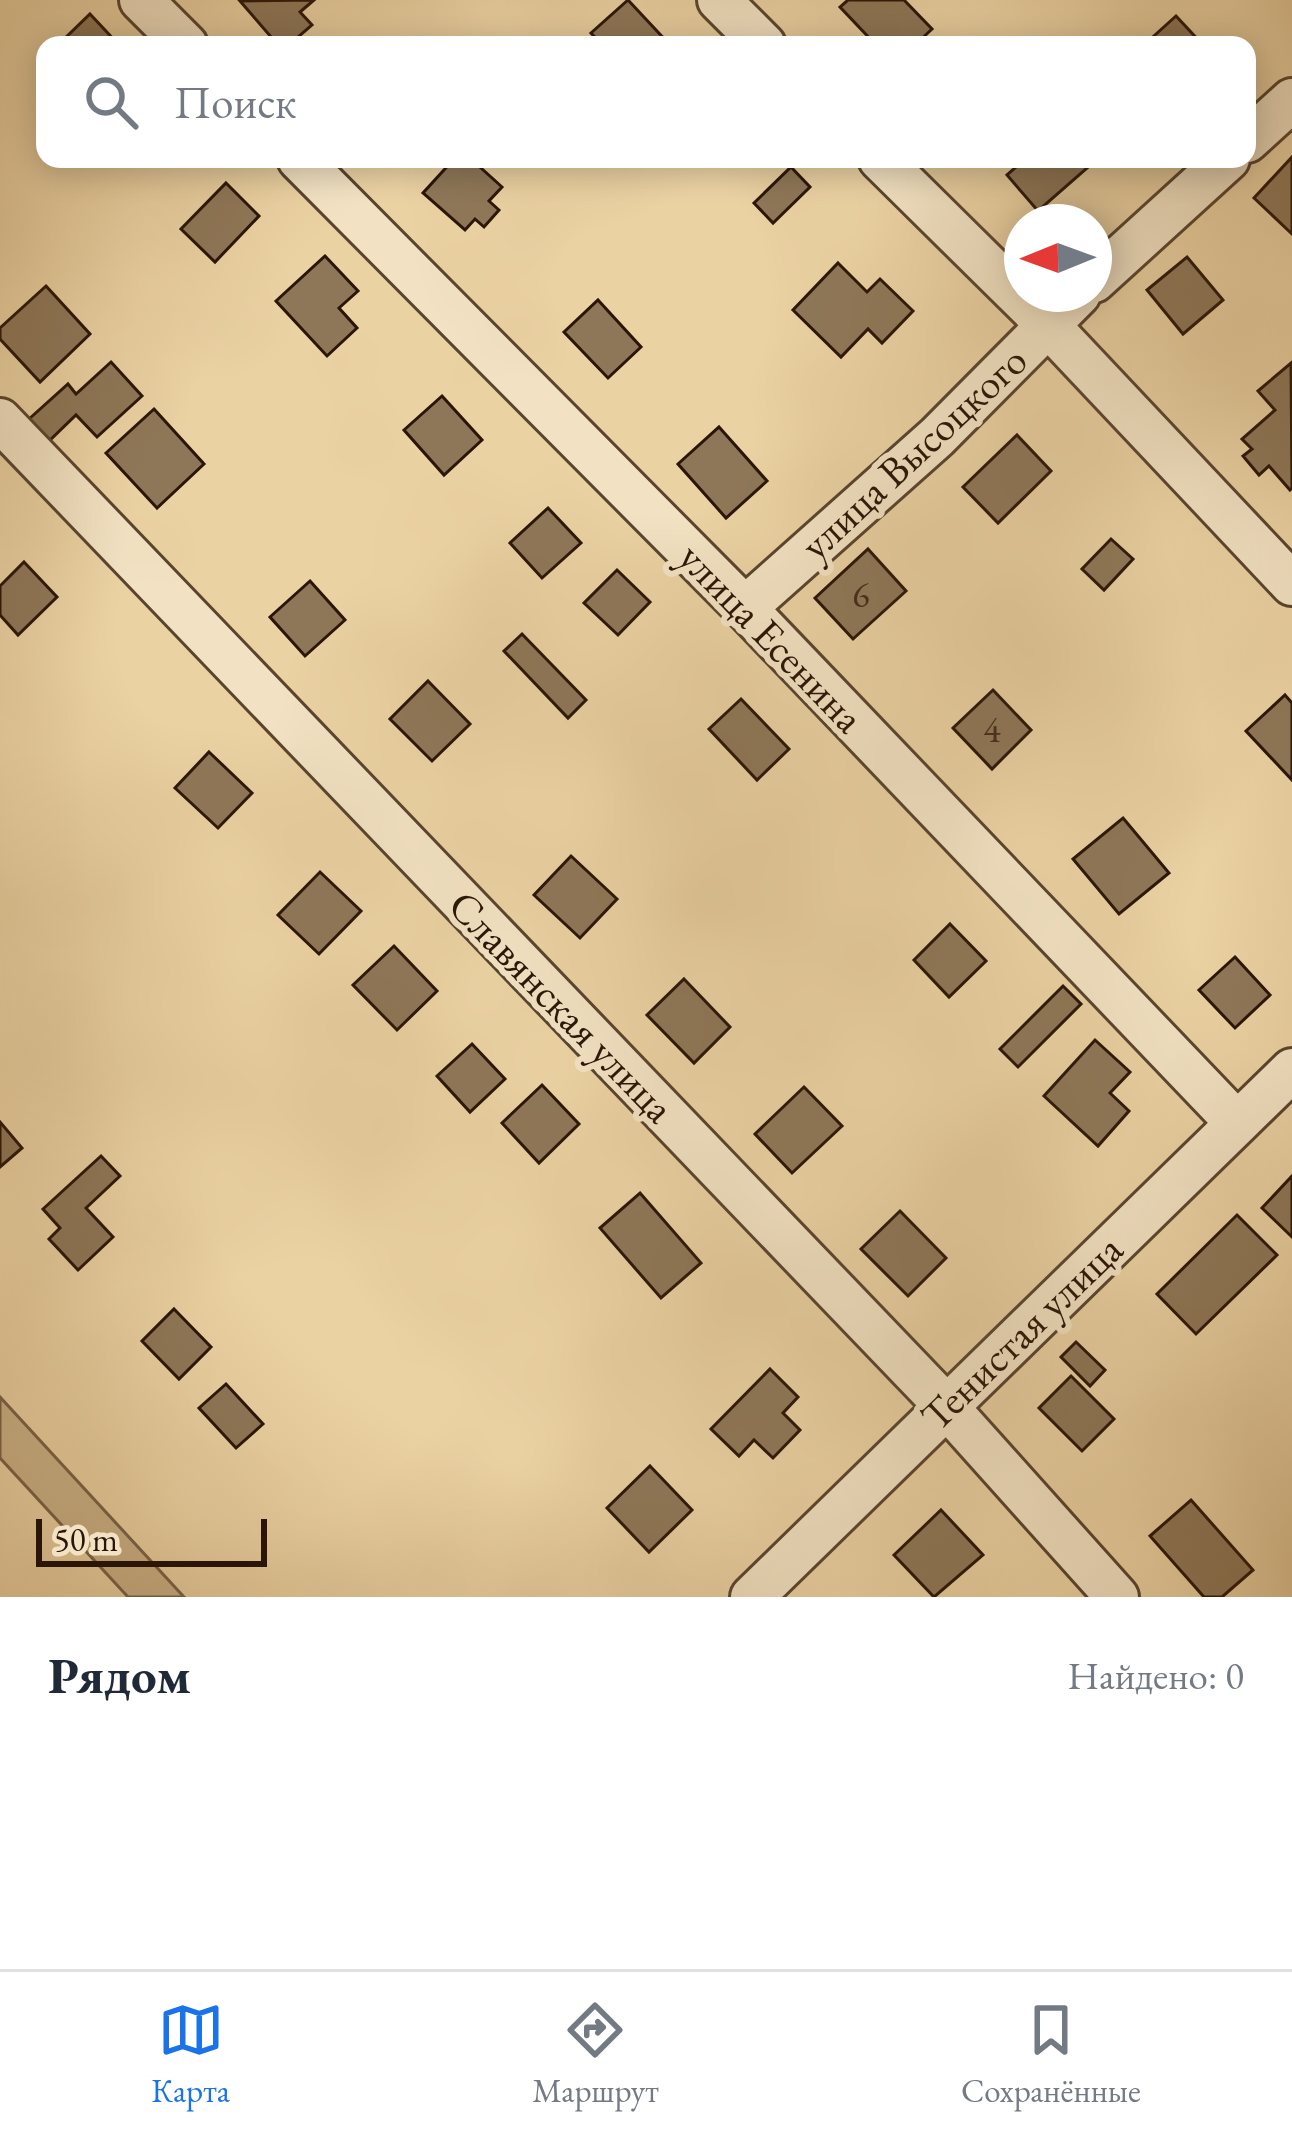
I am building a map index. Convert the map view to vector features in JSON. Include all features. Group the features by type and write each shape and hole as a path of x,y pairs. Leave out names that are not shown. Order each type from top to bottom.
{"street":[{"path":"141,0 177,36"},
{"path":"731,4 757,36"},
{"path":"1256,133 1292,100"},
{"name":"улица Есенина","path":"308,168 745,608 1237,1123"},
{"path":"889,168 1047,324 1292,584"},
{"path":"1112,264 1218,168"},
{"name":"улица Высоцкого","path":"745,608 937,436 1060,312"},
{"name":"Славянская улица","path":"0,420 945,1405 1117,1597"},
{"name":"Тенистая улица","path":"752,1597 1292,1070"}],"shaded area":[{"path":"0,1397 184,1597 128,1597 0,1458"}],"building":[{"path":"314,0 300,12 312,25 299,36 270,36 240,1"},
{"path":"628,0 662,36 594,36 591,33"},
{"path":"848,0 904,0 932,29 925,36 867,36 840,7"},
{"path":"90,14 111,36 67,36"},
{"path":"1176,16 1195,36 1154,36"},
{"path":"1292,157 1292,234 1254,198"},
{"path":"446,168 481,168 502,187 489,201 499,210 484,227 475,219 465,230 423,193"},
{"path":"790,168 810,187 773,223 754,203"},
{"path":"1015,168 1087,168 1046,204 1032,204 1007,175"},
{"path":"226,183 259,216 215,262 181,229"},
{"path":"325,256 358,291 339,308 357,328 327,356 276,301"},
{"path":"1187,257 1223,300 1183,334 1147,290"},
{"path":"838,263 867,292 880,279 913,311 882,343 868,329 841,357 793,310"},
{"path":"46,286 90,334 40,382 0,339 0,328"},
{"path":"598,300 641,347 608,378 564,332"},
{"path":"111,362 142,396 97,437 76,415 49,441 29,419 68,384 76,394"},
{"path":"1291,363 1290,490 1269,466 1259,475 1243,456 1252,449 1242,439 1275,410 1258,391"},
{"path":"442,396 482,440 444,475 404,430"},
{"path":"154,409 204,464 157,508 106,453"},
{"path":"719,427 767,481 726,518 678,464"},
{"path":"1017,435 1051,471 998,523 963,487"},
{"path":"548,508 581,543 542,578 510,543"},
{"path":"1111,539 1133,559 1104,590 1082,569"},
{"path":"868,549 906,591 853,639 815,598"},
{"path":"24,562 57,597 18,635 0,615 0,586"},
{"path":"617,570 650,602 618,635 584,603"},
{"path":"310,581 345,620 305,656 270,617"},
{"path":"522,634 586,700 568,718 504,651"},
{"path":"428,681 470,724 432,761 390,719"},
{"path":"993,690 1031,730 992,769 953,728"},
{"path":"1285,695 1292,703 1292,780 1246,731"},
{"path":"741,699 789,749 757,780 709,729"},
{"path":"209,752 252,793 218,828 175,788"},
{"path":"1123,818 1169,873 1119,914 1073,859"},
{"path":"571,856 617,899 580,938 534,895"},
{"path":"320,872 361,911 319,954 278,915"},
{"path":"950,924 986,961 949,997 914,960"},
{"path":"394,946 437,991 397,1030 353,985"},
{"path":"1235,957 1270,995 1235,1028 1199,990"},
{"path":"684,979 730,1027 694,1063 647,1015"},
{"path":"1063,986 1081,1004 1018,1067 1000,1049"},
{"path":"1095,1040 1130,1072 1110,1093 1129,1111 1098,1146 1044,1096"},
{"path":"472,1044 505,1079 470,1112 437,1076"},
{"path":"542,1085 579,1124 539,1163 502,1123"},
{"path":"804,1087 842,1126 792,1173 755,1134"},
{"path":"0,1122 22,1148 0,1167"},
{"path":"101,1156 120,1176 86,1208 113,1237 78,1270 49,1239 60,1228 43,1209"},
{"path":"1292,1176 1292,1237 1262,1208"},
{"path":"640,1193 701,1263 661,1298 600,1228"},
{"path":"900,1211 946,1258 908,1296 861,1249"},
{"path":"1237,1215 1277,1255 1196,1334 1157,1294"},
{"path":"174,1309 211,1347 179,1379 142,1341"},
{"path":"1076,1342 1105,1370 1090,1386 1061,1357"},
{"path":"770,1369 798,1397 783,1413 800,1430 773,1458 754,1440 739,1456 711,1429"},
{"path":"1071,1376 1114,1419 1082,1451 1039,1408"},
{"path":"226,1384 263,1424 236,1448 199,1408"},
{"path":"650,1466 692,1510 649,1552 607,1508"},
{"path":"1191,1500 1253,1570 1222,1597 1204,1597 1150,1536"},
{"path":"941,1510 983,1555 934,1597 894,1555"}]}
